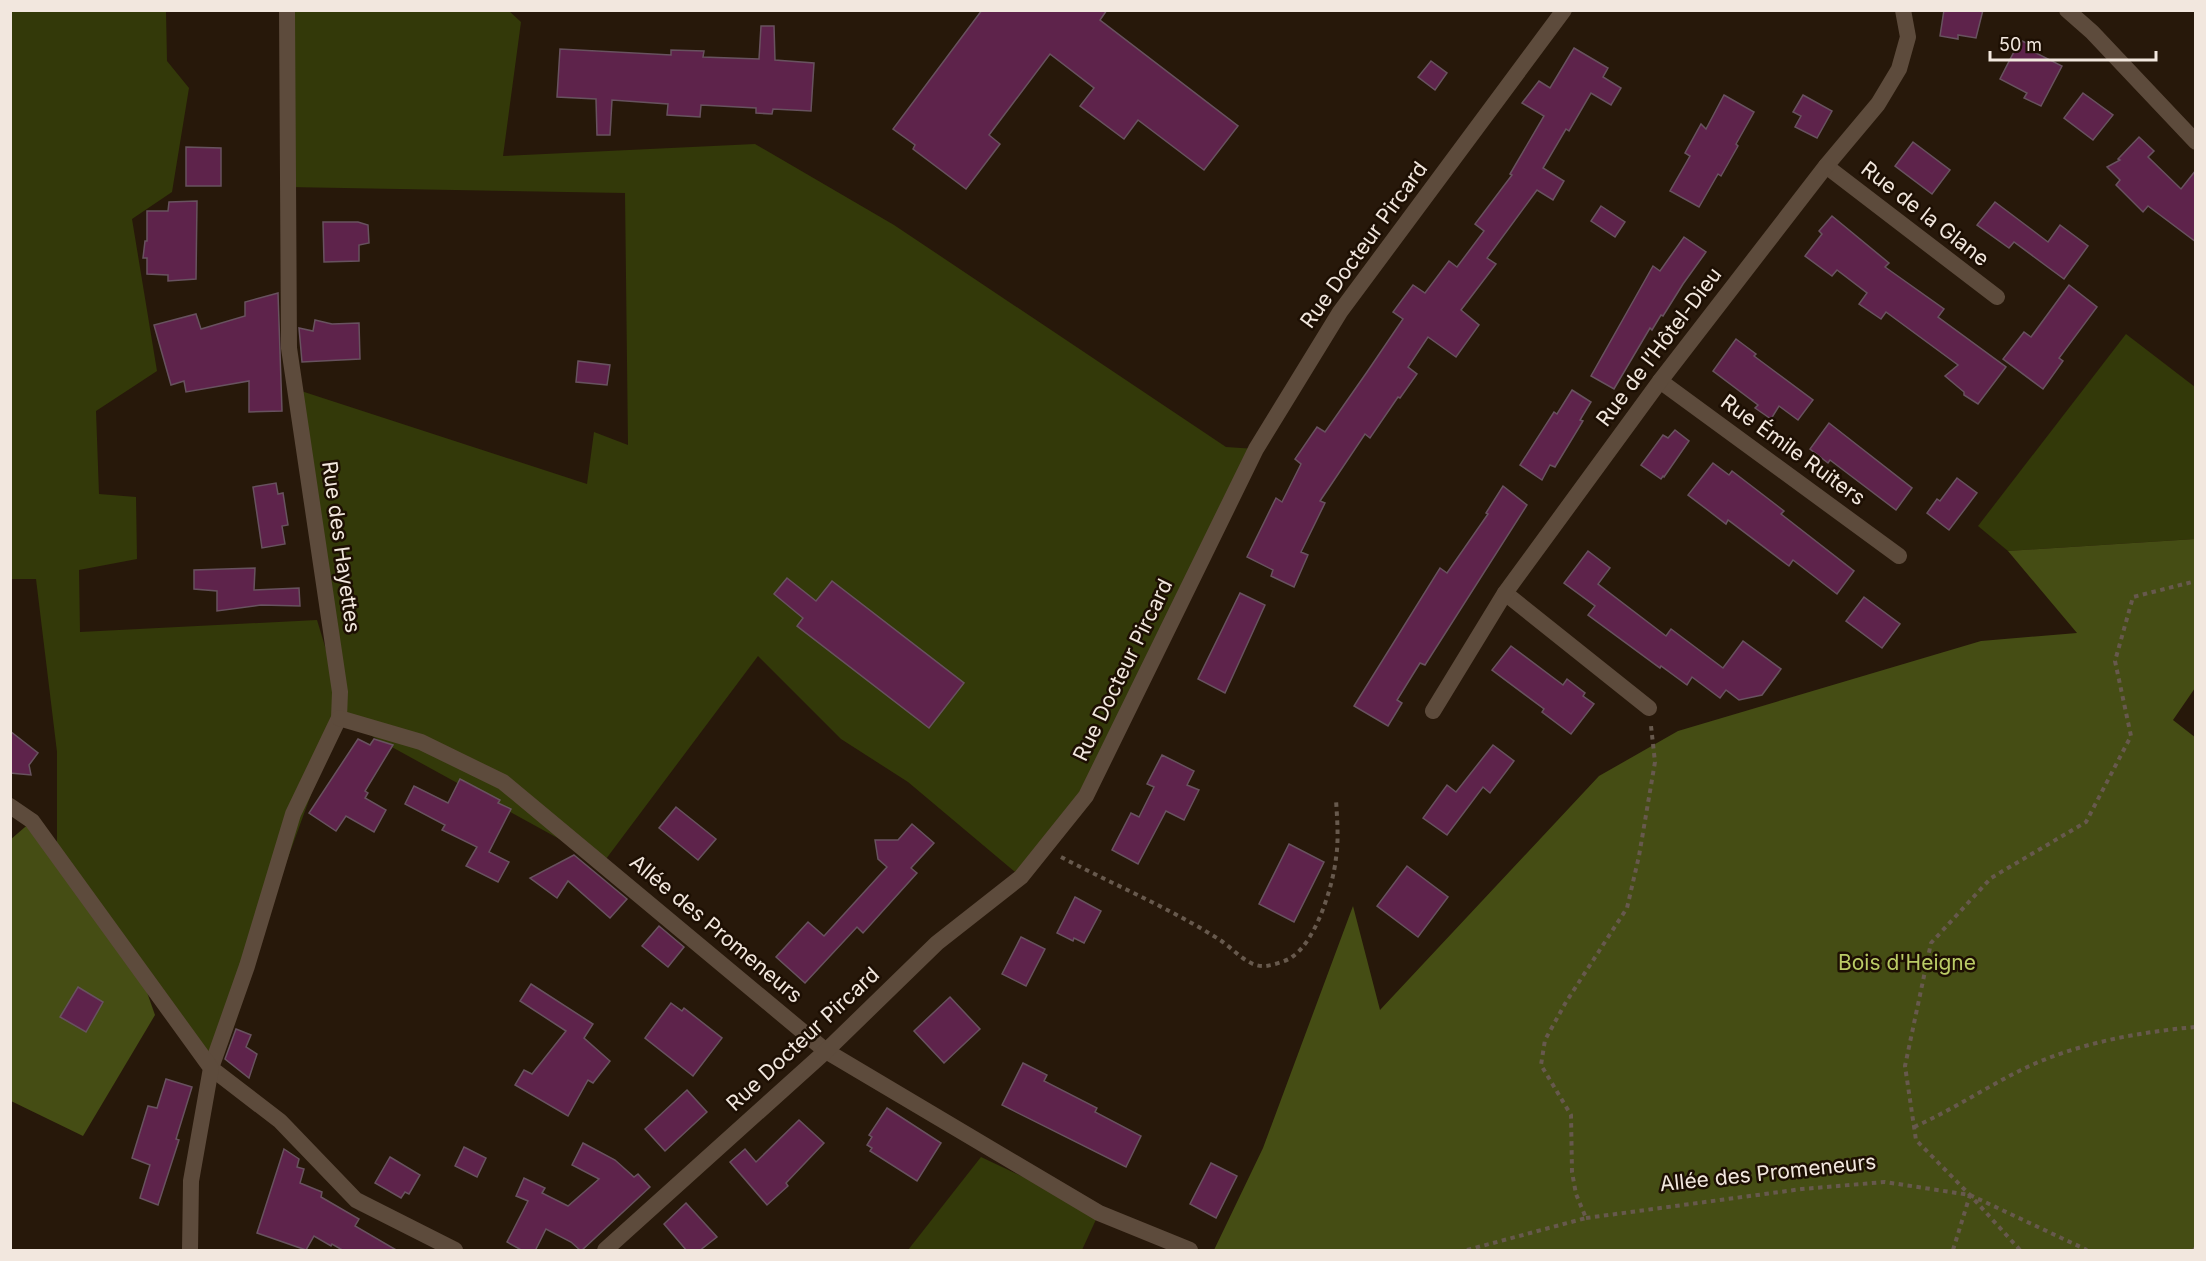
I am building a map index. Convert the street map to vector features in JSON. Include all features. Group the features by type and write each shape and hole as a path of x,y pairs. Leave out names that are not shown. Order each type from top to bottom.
{"street":[{"name":"Rue des Hayettes","path":"190,1251 191,1181 212,1068 248,966 293,814 339,718 340,692 290,348 287,10"},
{"name":"Rue Docteur Pircard","path":"605,1251 826,1051 938,943 1021,877 1086,796 1256,449 1340,312 1564,10"},
{"name":"Rue de l’Hôtel-Dieu","path":"1433,711 1504,593 1660,381 1826,166 1878,104 1899,69 1908,37 1903,10"},
{"path":"2067,10 2092,32 2196,141"},
{"name":"Rue de la Glane","path":"1826,166 1997,297"},
{"name":"Rue Émile Ruiters","path":"1660,381 1899,556"},
{"path":"1504,593 1649,708"},
{"name":"Allée des Promeneurs","path":"339,718 421,742 503,782 826,1051 1099,1213 1190,1251"},
{"path":"10,806 32,821 212,1068 280,1121 356,1200 455,1251"}],"path":[{"path":"2020,1251 1970,1194 1916,1140 1905,1066 1930,943 1991,878 2086,822 2131,736 2115,661 2133,597 2196,582"},
{"path":"1586,1218 1576,1194 1572,1172 1571,1115 1541,1065 1545,1040 1572,993 1627,908 1639,855 1655,762 1649,708"},
{"path":"1046,846 1061,858 1198,926 1251,964 1265,967 1292,958 1307,941 1323,910 1334,877 1337,856 1336,799"},
{"path":"1914,1127 1953,1109 2021,1070 2061,1054 2152,1031 2196,1027"},
{"name":"Allée des Promeneurs","path":"1467,1251 1586,1218 1802,1189 1885,1182 1970,1194 2087,1251"},
{"path":"1953,1251 1970,1194"}],"green space":[{"path":"10,11 166,11 167,61 189,88 172,192 132,219 157,371 96,411 99,494 136,497 137,559 79,570 80,632 317,620 331,666 295,389 587,484 594,432 628,445 625,193 288,187 285,11 509,11 521,22 503,156 755,144 894,225 1226,447 1256,449 1086,796 1021,877 908,782 841,739 758,656 603,863 339,718 211,1068 57,855 57,752 36,579 11,579"},
{"path":"2126,334 2195,387 2195,539 2008,551 1978,526"},
{"name":"Bois d'Heigne","path":"2195,539 2195,688 2173,720 2196,738 2195,1250 1214,1250 1263,1148 1353,906 1380,1010 1599,776 1678,731 1981,641 2077,633 2008,551"},
{"path":"32,821 136,961 155,1015 83,1136 11,1101 10,840"},
{"path":"981,1157 1099,1213 1082,1250 908,1250"}],"building":[{"path":"982,10 1107,10 1100,20 1238,126 1204,170 1138,120 1124,139 1080,106 1094,88 1050,54 989,135 1000,144 966,189 913,149 915,145 893,129"},
{"path":"1944,10 1983,10 1976,38 1958,35 1958,39 1940,36"},
{"path":"761,26 774,26 775,60 814,63 811,111 773,109 772,114 756,113 756,108 701,105 700,117 667,115 668,104 612,100 610,135 597,135 596,99 557,97 560,49 671,55 671,50 704,51 703,57 759,59"},
{"path":"2020,40 2037,48 2034,52 2062,66 2041,106 2024,98 2027,93 2000,79"},
{"path":"1574,48 1608,68 1603,77 1621,88 1611,105 1591,93 1569,131 1566,129 1543,168 1564,181 1553,200 1537,190 1487,258 1496,264 1461,310 1479,325 1456,357 1428,337 1408,367 1417,374 1370,438 1365,434 1320,501 1325,503 1301,552 1308,555 1294,587 1271,576 1273,570 1247,557 1276,498 1282,502 1301,464 1295,459 1317,427 1325,432 1403,319 1393,312 1413,285 1425,293 1449,261 1457,267 1484,231 1475,224 1512,175 1510,174 1544,116 1522,103 1539,81 1550,88"},
{"path":"1431,61 1447,73 1435,90 1418,77"},
{"path":"2083,93 2113,115 2093,140 2064,118"},
{"path":"1724,95 1754,112 1721,176 1718,174 1699,207 1670,191 1690,156 1685,153 1701,124 1706,129"},
{"path":"1803,95 1832,111 1817,138 1795,127 1801,116 1793,112"},
{"path":"2139,137 2154,151 2148,157 2181,189 2196,170 2196,242 2148,206 2143,212 2116,185 2120,180 2107,167 2120,160 2118,159"},
{"path":"1913,142 1950,170 1932,194 1895,166"},
{"path":"186,147 221,148 221,186 186,186"},
{"path":"197,201 196,279 168,281 168,275 147,274 147,258 143,258 145,241 147,241 147,211 168,211 169,202"},
{"path":"1995,202 2048,242 2060,225 2088,246 2064,279 2014,242 2009,248 1977,225"},
{"path":"1601,206 1625,222 1615,237 1591,221"},
{"path":"1832,216 1889,263 1885,267 1944,309 1938,317 2006,367 1978,404 1964,395 1964,392 1945,376 1958,365 1886,312 1881,319 1859,304 1867,293 1837,270 1832,276 1805,256 1822,234 1819,231"},
{"path":"323,222 358,222 368,225 369,243 359,245 359,261 324,262"},
{"path":"1684,237 1706,252 1663,316 1661,315 1652,330 1650,328 1614,389 1591,376 1653,266 1660,271"},
{"path":"2069,285 2097,307 2059,358 2063,361 2043,389 2003,359 2024,332 2031,337"},
{"path":"278,293 282,411 249,412 249,381 186,392 184,381 171,385 154,325 196,314 201,329 245,316 245,302"},
{"path":"315,320 332,324 359,323 360,359 302,362 299,328 313,331"},
{"path":"1736,339 1756,354 1754,356 1813,400 1798,420 1779,406 1771,419 1755,408 1758,405 1713,371"},
{"path":"578,361 610,365 607,385 576,382"},
{"path":"1572,390 1591,402 1580,420 1583,421 1555,467 1550,465 1542,480 1520,465 1554,412 1557,414"},
{"path":"1829,423 1912,488 1896,510 1830,460 1828,463 1810,449"},
{"path":"1675,430 1689,441 1661,479 1641,465 1663,435 1668,438"},
{"path":"1713,463 1729,475 1732,471 1784,511 1781,514 1854,571 1837,594 1793,560 1789,566 1728,520 1726,524 1688,495"},
{"path":"1957,478 1977,493 1949,530 1927,513 1937,499 1940,501"},
{"path":"276,483 278,494 283,493 288,525 282,526 285,544 262,548 253,487"},
{"path":"1503,486 1527,505 1425,665 1420,663 1397,700 1402,703 1388,726 1354,706 1440,568 1447,573 1488,514 1486,513"},
{"path":"1588,551 1610,568 1598,584 1666,636 1671,629 1723,668 1743,641 1781,669 1762,695 1739,700 1726,690 1720,698 1692,677 1687,685 1588,615 1595,606 1564,583"},
{"path":"255,568 254,590 299,588 300,606 261,605 217,611 217,591 194,589 194,570"},
{"path":"787,578 816,601 832,581 964,683 929,728 797,626 803,618 774,594"},
{"path":"1240,593 1265,605 1225,693 1198,679"},
{"path":"1864,597 1900,624 1882,648 1846,621"},
{"path":"1511,646 1563,685 1567,679 1585,693 1583,696 1594,704 1571,734 1542,712 1544,709 1492,670"},
{"path":"10,731 38,753 29,765 31,775 10,773"},
{"path":"358,739 370,745 374,739 393,745 365,791 368,793 365,798 386,810 374,832 346,816 336,831 309,813"},
{"path":"1493,745 1514,761 1490,793 1483,787 1447,835 1423,818 1447,785 1456,792"},
{"path":"1162,755 1194,771 1187,785 1199,790 1184,820 1166,811 1138,864 1112,850 1131,813 1139,817 1154,787 1147,784"},
{"path":"460,779 500,800 498,803 511,809 489,852 509,862 498,882 466,866 477,847 442,830 445,825 405,804 414,786 448,803"},
{"path":"676,807 716,839 698,860 659,828"},
{"path":"912,824 934,843 911,868 917,873 863,933 857,927 805,983 776,957 808,922 824,936 887,867 878,859 875,840 898,840"},
{"path":"1289,844 1324,862 1294,922 1259,904"},
{"path":"574,855 627,899 610,918 568,881 557,898 530,878"},
{"path":"1407,866 1448,897 1418,937 1377,906"},
{"path":"1075,897 1101,911 1084,943 1074,938 1073,941 1057,933"},
{"path":"659,926 684,947 668,967 642,946"},
{"path":"1021,937 1045,949 1026,986 1002,974"},
{"path":"531,984 593,1024 584,1038 610,1061 593,1083 588,1080 568,1116 515,1085 524,1070 532,1074 566,1031 520,1001"},
{"path":"78,987 103,1002 86,1032 60,1017"},
{"path":"950,997 980,1029 944,1063 914,1031"},
{"path":"671,1003 682,1011 684,1008 722,1038 693,1076 645,1038"},
{"path":"236,1029 251,1035 246,1047 257,1054 249,1078 225,1059"},
{"path":"1023,1063 1047,1075 1044,1081 1097,1108 1095,1112 1141,1136 1126,1167 1002,1105"},
{"path":"166,1079 192,1087 176,1139 179,1140 158,1205 140,1198 150,1165 132,1158 148,1106 157,1108"},
{"path":"687,1090 707,1112 665,1151 645,1129"},
{"path":"887,1108 941,1143 917,1181 870,1151 872,1148 867,1145 872,1137 869,1135"},
{"path":"799,1120 824,1143 786,1183 788,1186 767,1205 730,1162 745,1149 756,1162"},
{"path":"583,1143 615,1160 634,1177 638,1174 650,1187 581,1251 571,1242 546,1229 535,1251 523,1251 507,1242 528,1201 516,1196 524,1178 545,1188 542,1193 568,1206 599,1179 572,1165"},
{"path":"464,1147 486,1158 477,1177 455,1166"},
{"path":"284,1149 299,1159 297,1167 304,1169 300,1183 322,1192 321,1197 359,1219 355,1226 398,1251 344,1251 314,1236 306,1250 257,1233"},
{"path":"390,1157 420,1175 409,1194 405,1192 401,1198 375,1183"},
{"path":"1211,1163 1237,1176 1216,1218 1190,1204"},
{"path":"686,1203 717,1237 699,1251 687,1251 664,1224"}]}
